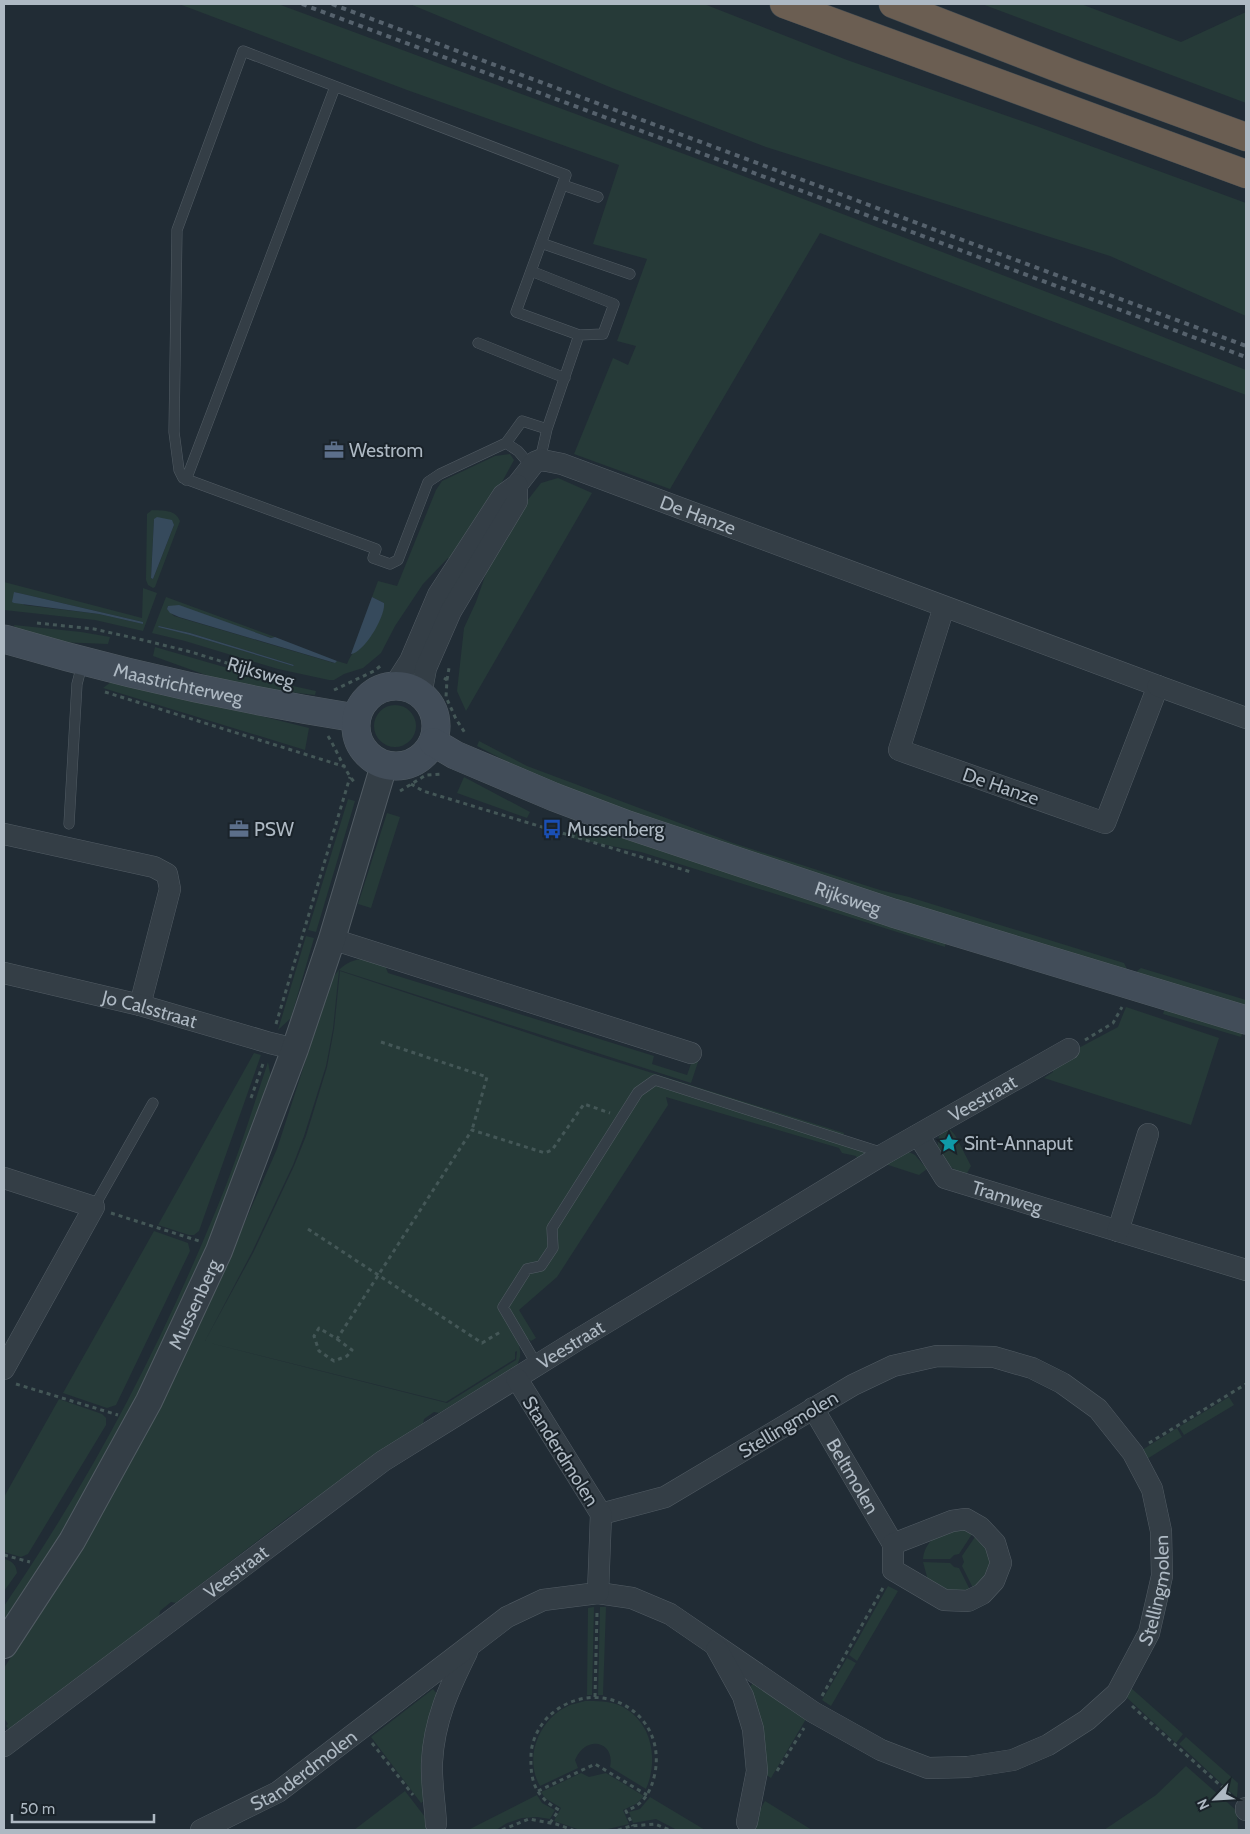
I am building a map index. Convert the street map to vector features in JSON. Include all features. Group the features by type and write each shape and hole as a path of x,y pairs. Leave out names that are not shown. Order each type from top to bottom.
{"highway":[{"path":"784,4 1246,174"},
{"path":"893,4 1071,73 1246,137"}],"main road":[{"name":"Maastrichterweg","path":"4,639 80,672 356,718"},
{"path":"394,686 408,688 421,695 429,703 434,715 436,730 455,741 426,753 414,763 398,767 384,765 367,754 360,744 356,732 356,718 367,698 383,688 394,686"},
{"name":"Rijksweg","path":"455,741 554,797 647,832 893,913 1246,1020"}],"street":[{"path":"394,686 418,664 517,501 518,485 536,463"},
{"name":"De Hanze","path":"536,463 562,464 1246,718"},
{"name":"De Hanze","path":"944,607 899,750 1105,822 1158,686"},
{"path":"418,664 421,695"},
{"name":"Mussenberg","path":"4,1645 72,1541 149,1401 219,1251 295,1049 332,939 384,765"},
{"path":"4,834 154,867 167,874 170,889 140,1005"},
{"path":"332,939 691,1053"},
{"name":"Jo Calsstraat","path":"4,973 140,1005 295,1049"},
{"name":"Veestraat","path":"4,1746 383,1461 884,1154 1069,1049"},
{"path":"1118,1231 1148,1134"},
{"name":"Tramweg","path":"918,1135 945,1178 1246,1270"},
{"path":"4,1178 94,1207 6,1375"},
{"name":"Stellingmolen","path":"598,1593 632,1598 670,1614 813,1712 881,1750 928,1768 968,1767 1013,1760 1048,1745 1087,1720 1117,1692 1149,1633 1162,1576 1161,1531 1152,1489 1132,1453 1098,1409 1062,1383 1032,1368 994,1358 937,1356 893,1366 853,1385 665,1497 601,1514"},
{"name":"Standerdmolen","path":"201,1830 278,1792 507,1617 543,1600 598,1593 601,1514 517,1378"},
{"name":"Beltmolen","path":"813,1408 894,1544"},
{"path":"966,1519 980,1527 995,1544 1000,1563 994,1581 982,1594 968,1601 944,1600 893,1570 894,1544 952,1521 966,1519"},
{"name":"Stellingmolen","path":"714,1644 743,1696 753,1729 757,1771 747,1822"},
{"name":"Standerdmolen","path":"436,1824 432,1764 435,1734 448,1689 470,1645"}],"lane":[{"path":"531,271 614,304 603,334 580,335 516,312 566,175 243,51 177,230 174,432 179,470 186,480 376,549 373,558 390,564 398,560 428,482 440,474 506,443 522,421 547,429"},
{"path":"186,480 335,87"},
{"path":"562,185 598,197"},
{"path":"541,243 630,274"},
{"path":"506,443 536,463 580,335"},
{"path":"478,343 565,378"},
{"path":"69,824 80,672"},
{"path":"538,1366 503,1307 527,1269 541,1266 553,1248 552,1228 638,1092 655,1080 884,1154"},
{"path":"94,1207 153,1104"}],"path":[{"name":"Rijksweg","path":"31,622 94,629 144,640 191,652 286,681"},
{"path":"329,689 336,690 374,671 386,662 390,654 418,664 447,680 446,697 456,719 455,741 445,774 426,775 401,790 396,796 359,788 350,777"},
{"name":"Maastrichterweg","path":"80,672 346,767 350,777"},
{"path":"250,1100 270,1043 350,777"},
{"path":"1069,1049 1113,1024 1123,1004 1129,984"},
{"path":"337,1340 472,1130 487,1078 381,1042"},
{"path":"472,1130 545,1153 552,1150 584,1104 622,1118"},
{"path":"94,1207 200,1241 196,1250"},
{"path":"308,1229 482,1343 513,1325"},
{"path":"319,1328 337,1340 352,1350 347,1356 334,1361 319,1351 314,1336 319,1328"},
{"path":"6,1375 118,1415"},
{"path":"1132,1453 1246,1384"},
{"path":"114,1422 122,1407"},
{"path":"25,1570 36,1554"},
{"path":"4,1555 30,1562"},
{"path":"594,1698 598,1593"},
{"path":"1117,1692 1246,1809"},
{"path":"550,1823 558,1810 540,1796 530,1770 531,1753 540,1726 556,1710 568,1703 579,1699 608,1698 622,1703 635,1712 647,1728 655,1747 656,1763 653,1782 647,1795 638,1806 626,1811 633,1826"},
{"path":"361,1730 436,1824"},
{"path":"538,1791 594,1764 647,1795"},
{"path":"502,1830 530,1820 550,1823 573,1830"},
{"path":"618,1830 633,1826 655,1824 670,1830"}],"green space":[{"path":"179,4 278,4 722,168 1246,370 1246,395 820,233 670,489 574,454 613,358 628,365 636,346 617,341 647,259 593,244 619,165 407,90"},
{"path":"410,4 704,4 847,60 1036,126 1246,203 1246,316 1110,256 766,147 612,88"},
{"path":"982,4 1081,4 1181,42 1246,12 1246,103"},
{"path":"510,454 514,460 453,561 448,558 423,584 395,626 381,653 363,668 344,674 334,680 329,680 278,669 152,633 166,597 275,637 272,638 168,606 167,609 174,616 334,663 337,661 347,664 356,649 378,624 382,614 384,603 372,597 378,581 397,586 436,490 442,481 495,456","holes":["159,626 190,633 294,665"]},
{"path":"558,478 592,493 466,711 457,691 464,628 476,602 490,562 516,515 541,483"},
{"path":"152,510 168,511 175,514 180,521 153,588 148,585 146,580 147,514","holes":["154,519 174,525 153,579 151,578"]},
{"path":"4,582 142,618 143,588 157,593 143,631 95,620 4,610","holes":["14,592 143,622 143,624 99,614 24,605"]},
{"path":"14,625 110,637 108,644 58,642 15,630"},
{"path":"155,647 279,683 316,691 315,695 228,683 153,656"},
{"path":"111,682 309,728 305,750 103,688"},
{"path":"399,705 407,708 413,714 416,726 413,738 407,744 391,747 383,744 377,738 374,722 377,714 383,708"},
{"path":"479,741 527,766 733,843 880,890 909,897 1124,963 1127,969 1124,972 642,820 519,768 477,746"},
{"path":"464,777 530,812 527,818 457,793"},
{"path":"348,799 355,801 316,932 308,930"},
{"path":"387,813 400,817 371,908 358,904"},
{"path":"570,828 621,837 946,942 945,947 641,852 567,837"},
{"path":"306,936 314,938 291,1018 278,1030"},
{"path":"366,958 384,963 388,973 654,1056 652,1064 687,1075 692,1061 699,1059 691,1083 339,970 351,962"},
{"path":"1141,968 1246,1000 1246,1010 1136,975 1137,971"},
{"path":"339,970 333,1029 326,1066 304,1136 293,1165 252,1252 205,1341 253,1253 294,1166 306,1136 327,1067 334,1029 340,971 585,1052 844,1133 843,1136 878,1147 857,1158 856,1156 842,1153 839,1148 666,1097 668,1105 557,1277 519,1310 536,1338 531,1341 528,1339 519,1345 520,1356 516,1367 439,1413 434,1412 424,1419 423,1424 294,1513 176,1603 171,1602 160,1611 159,1618 10,1731 6,1726 8,1724 4,1718 4,1668 56,1586 234,1247 277,1149 332,979","holes":["206,1342 446,1402 515,1359 515,1352 517,1351 516,1360 447,1403"]},
{"path":"1126,1007 1219,1038 1191,1125 1044,1078 1053,1072 1051,1066 1073,1051 1118,1027"},
{"path":"1165,1008 1243,1032 1241,1037 1163,1014"},
{"path":"254,1053 261,1055 199,1231 194,1235 189,1235 158,1225"},
{"path":"268,1062 271,1078 187,1301 78,1508 4,1622 4,1606 37,1556 98,1455 153,1351 178,1298 225,1188"},
{"path":"947,1126 955,1135 971,1166 966,1175 958,1172 945,1162 938,1148 938,1140"},
{"path":"909,1152 915,1155 927,1169 919,1175 882,1163 900,1153"},
{"path":"154,1231 188,1243 190,1251 116,1405 107,1408 63,1393"},
{"path":"1229,1397 1234,1405 1184,1435 1179,1427"},
{"path":"59,1399 102,1414 106,1418 106,1425 28,1554 21,1557 4,1552 4,1497"},
{"path":"1177,1428 1182,1437 1147,1459 1142,1450"},
{"path":"949,1527 974,1531 959,1554 954,1555 950,1559 923,1559 929,1544"},
{"path":"977,1534 984,1539 991,1563 988,1575 974,1590 962,1566 964,1562 962,1556"},
{"path":"4,1559 13,1563 17,1573 4,1591"},
{"path":"923,1562 950,1563 954,1567 959,1568 971,1592 958,1595 935,1587 927,1577"},
{"path":"888,1586 898,1591 857,1661 849,1655"},
{"path":"594,1607 592,1695 587,1695 588,1608"},
{"path":"600,1607 606,1607 603,1695 598,1695"},
{"path":"847,1658 856,1663 831,1706 822,1700"},
{"path":"753,1683 806,1719 771,1778 763,1773 747,1690"},
{"path":"1131,1688 1183,1734 1176,1743 1125,1696"},
{"path":"433,1689 438,1695 428,1798 421,1803 371,1737"},
{"path":"585,1701 607,1702 619,1705 639,1720 650,1741 652,1753 650,1777 646,1789 610,1767 611,1759 609,1752 599,1744 586,1746 580,1752 575,1760 578,1768 540,1786 533,1764 536,1742 541,1731 556,1713 568,1706"},
{"path":"1186,1737 1238,1783 1237,1798 1179,1744"},
{"path":"1186,1766 1237,1811 1238,1830 1104,1830 1156,1795"},
{"path":"581,1773 589,1777 606,1773 644,1796 636,1804 623,1810 629,1824 604,1830 580,1830 554,1821 561,1808 545,1798 541,1792"},
{"path":"405,1791 435,1830 354,1830"},
{"path":"537,1795 542,1803 555,1810 550,1819 537,1817 522,1818 507,1823 496,1830 468,1830"},
{"path":"650,1797 705,1830 677,1830 656,1819 633,1823 629,1812 640,1809"},
{"path":"765,1801 812,1830 748,1830"}],"water":[{"path":"157,517 172,520 174,525 153,579 151,578 154,519"},
{"path":"14,592 143,622 143,624 99,614 14,603 12,602"},
{"path":"372,597 384,603 382,616 368,641 351,654"},
{"path":"179,605 271,638 275,637 337,661 335,663 179,617 170,613 167,609 168,606"},
{"path":"158,627 190,633 294,665"}],"railway":[{"path":"302,4 1246,357"},
{"path":"332,4 1246,346"}],"place":[{"name":"Westrom","path":"334,450"},
{"name":"PSW","path":"239,829"},
{"name":"Mussenberg","path":"552,829"},
{"name":"Sint-Annaput","path":"949,1143"}]}
